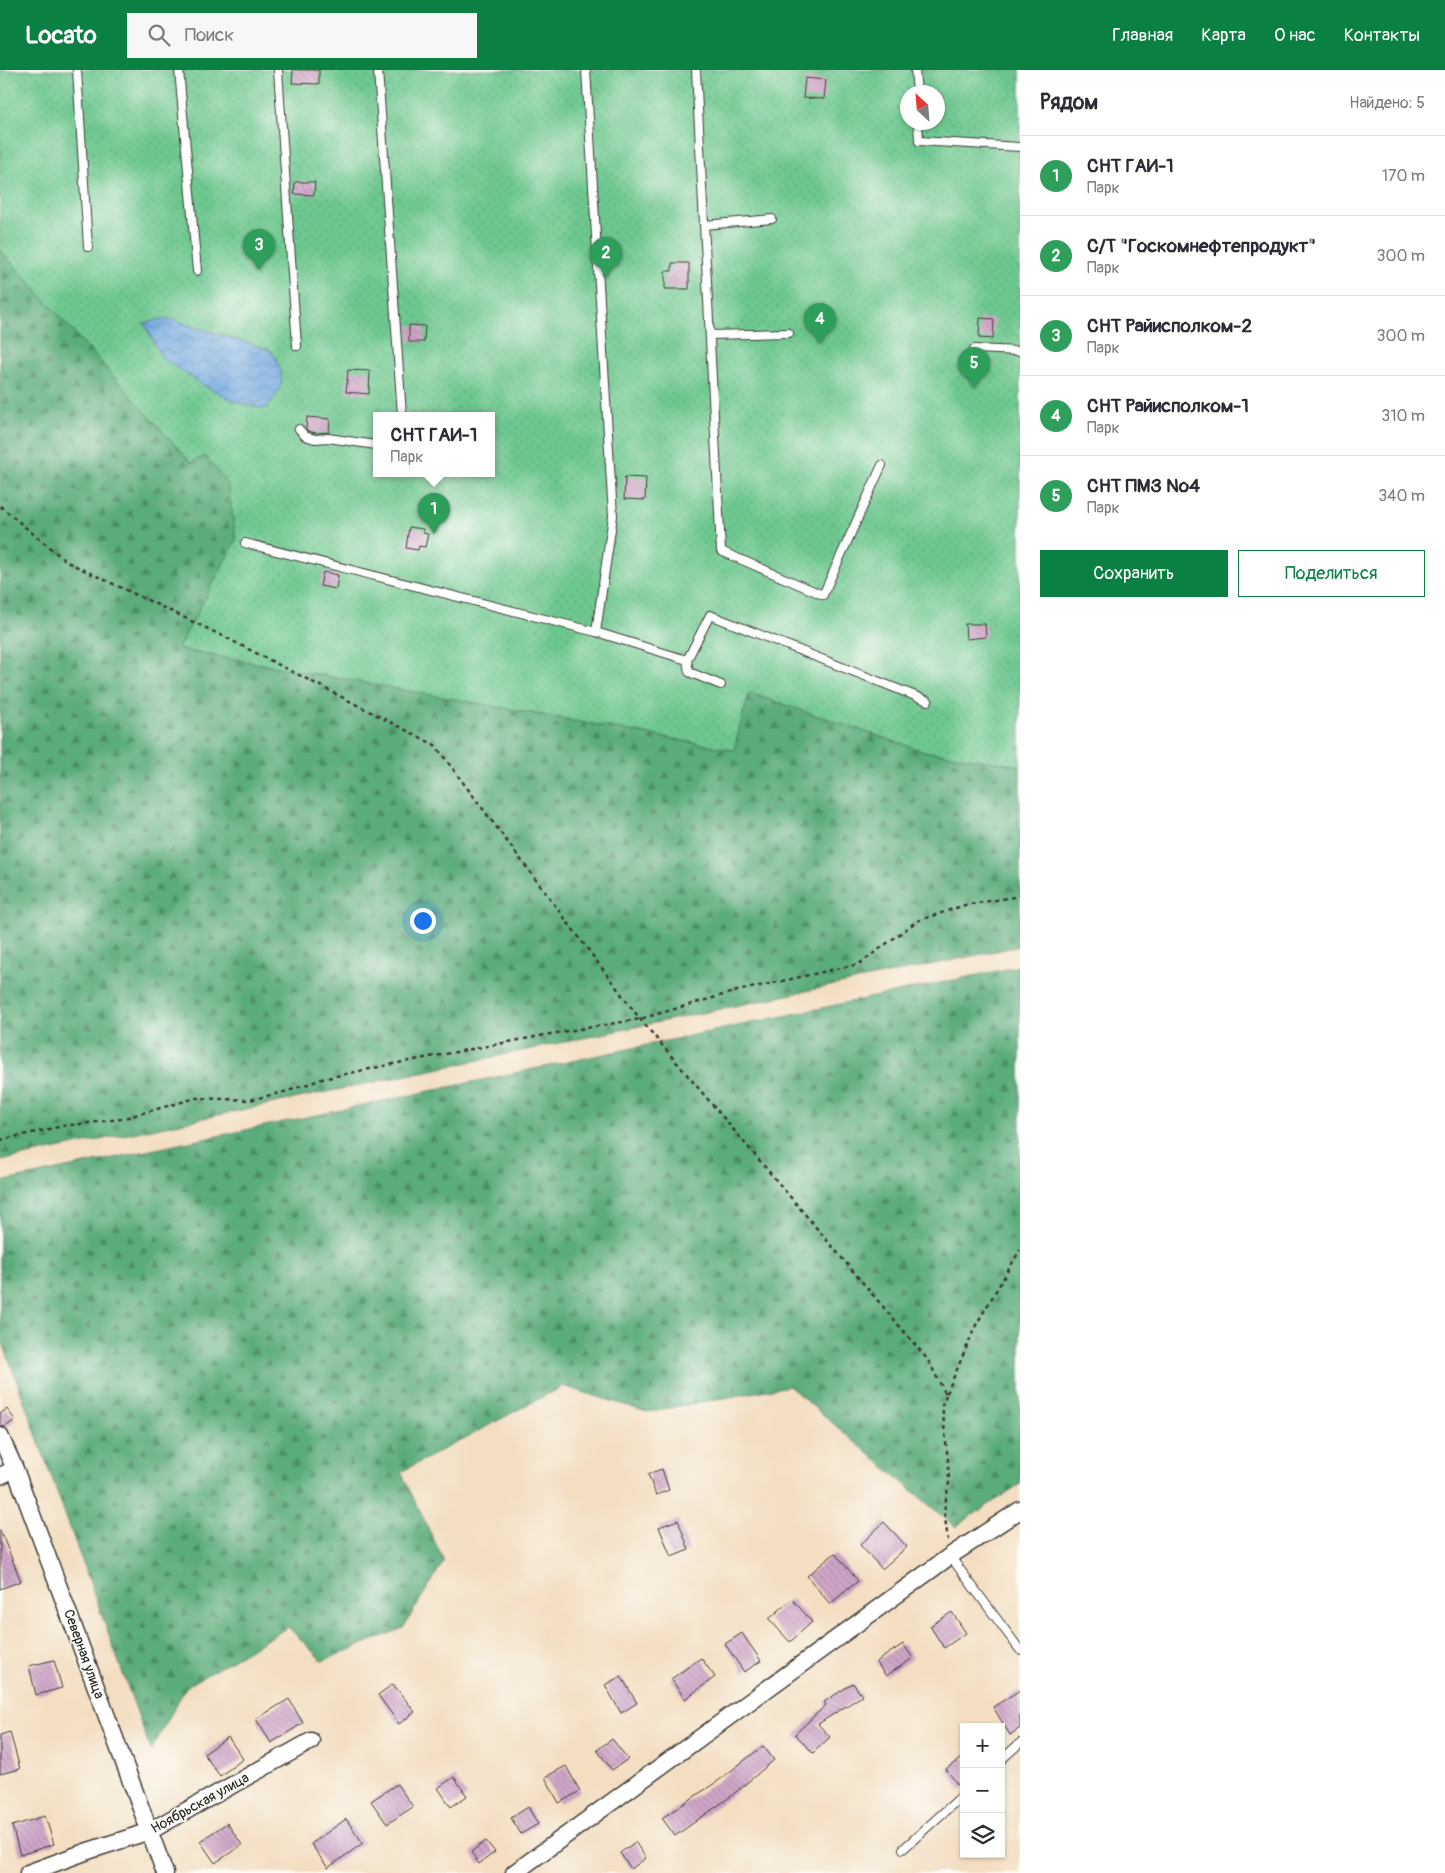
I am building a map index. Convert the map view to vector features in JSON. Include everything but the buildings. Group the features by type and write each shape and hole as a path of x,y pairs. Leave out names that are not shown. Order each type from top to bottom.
{"street":[{"name":"Северная улица","path":"0,1436 7,1473 165,1873"},
{"path":"514,1873 950,1556 1020,1510"},
{"name":"Ноябрьская улица","path":"28,1873 150,1831 311,1741"}],"lane":[{"path":"77,70 88,247"},
{"path":"179,70 197,272"},
{"path":"278,70 297,346"},
{"path":"378,70 402,412"},
{"path":"586,70 613,516 596,632"},
{"path":"696,70 721,551 823,595 882,465"},
{"path":"915,70 916,85"},
{"path":"918,130 919,141 1020,147"},
{"path":"704,225 772,219"},
{"path":"710,335 789,334"},
{"path":"974,349 1020,352"},
{"path":"299,429 305,436 315,439 328,438 373,445"},
{"path":"245,543 596,632 688,660"},
{"path":"721,686 689,672 688,660 710,615 928,701"},
{"path":"950,1556 1020,1650"},
{"path":"1005,1756 1020,1743"},
{"path":"903,1850 960,1798"}],"path":[{"path":"0,506 67,562 221,635 435,745 640,1019 928,1360 946,1395"},
{"path":"0,1140 64,1126 121,1119 196,1098 250,1100 288,1091 322,1079 393,1064 640,1019 737,991 859,964 917,921 965,905 1020,896"},
{"path":"950,1556 944,1511 949,1482 942,1405 976,1325 1020,1250"}],"green space":[{"path":"0,70 1020,70 1020,766 923,751 749,693 734,750 177,649 236,540 205,456 191,463 0,250"},
{"path":"0,250 191,463 205,456 228,484 236,540 178,649 734,750 749,693 923,751 1020,766 1020,946 0,1161"},
{"path":"1020,966 1020,1484 955,1527 789,1386 647,1412 563,1386 401,1472 444,1561 403,1628 322,1661 288,1627 186,1687 151,1751 0,1335 0,1182"}],"water":[{"path":"166,318 271,350 279,367 282,381 272,401 265,409 239,403 203,385 162,358 144,323"}],"place":[{"name":"СНТ Райисполком-2","path":"259,270"},
{"name":"С/Т \"Госкомнефтепродукт\"","path":"606,278"},
{"name":"СНТ Райисполком-1","path":"820,344"},
{"name":"СНТ ПМЗ №4","path":"974,388"},
{"name":"СНТ ГАИ-1","path":"434,534"}]}
